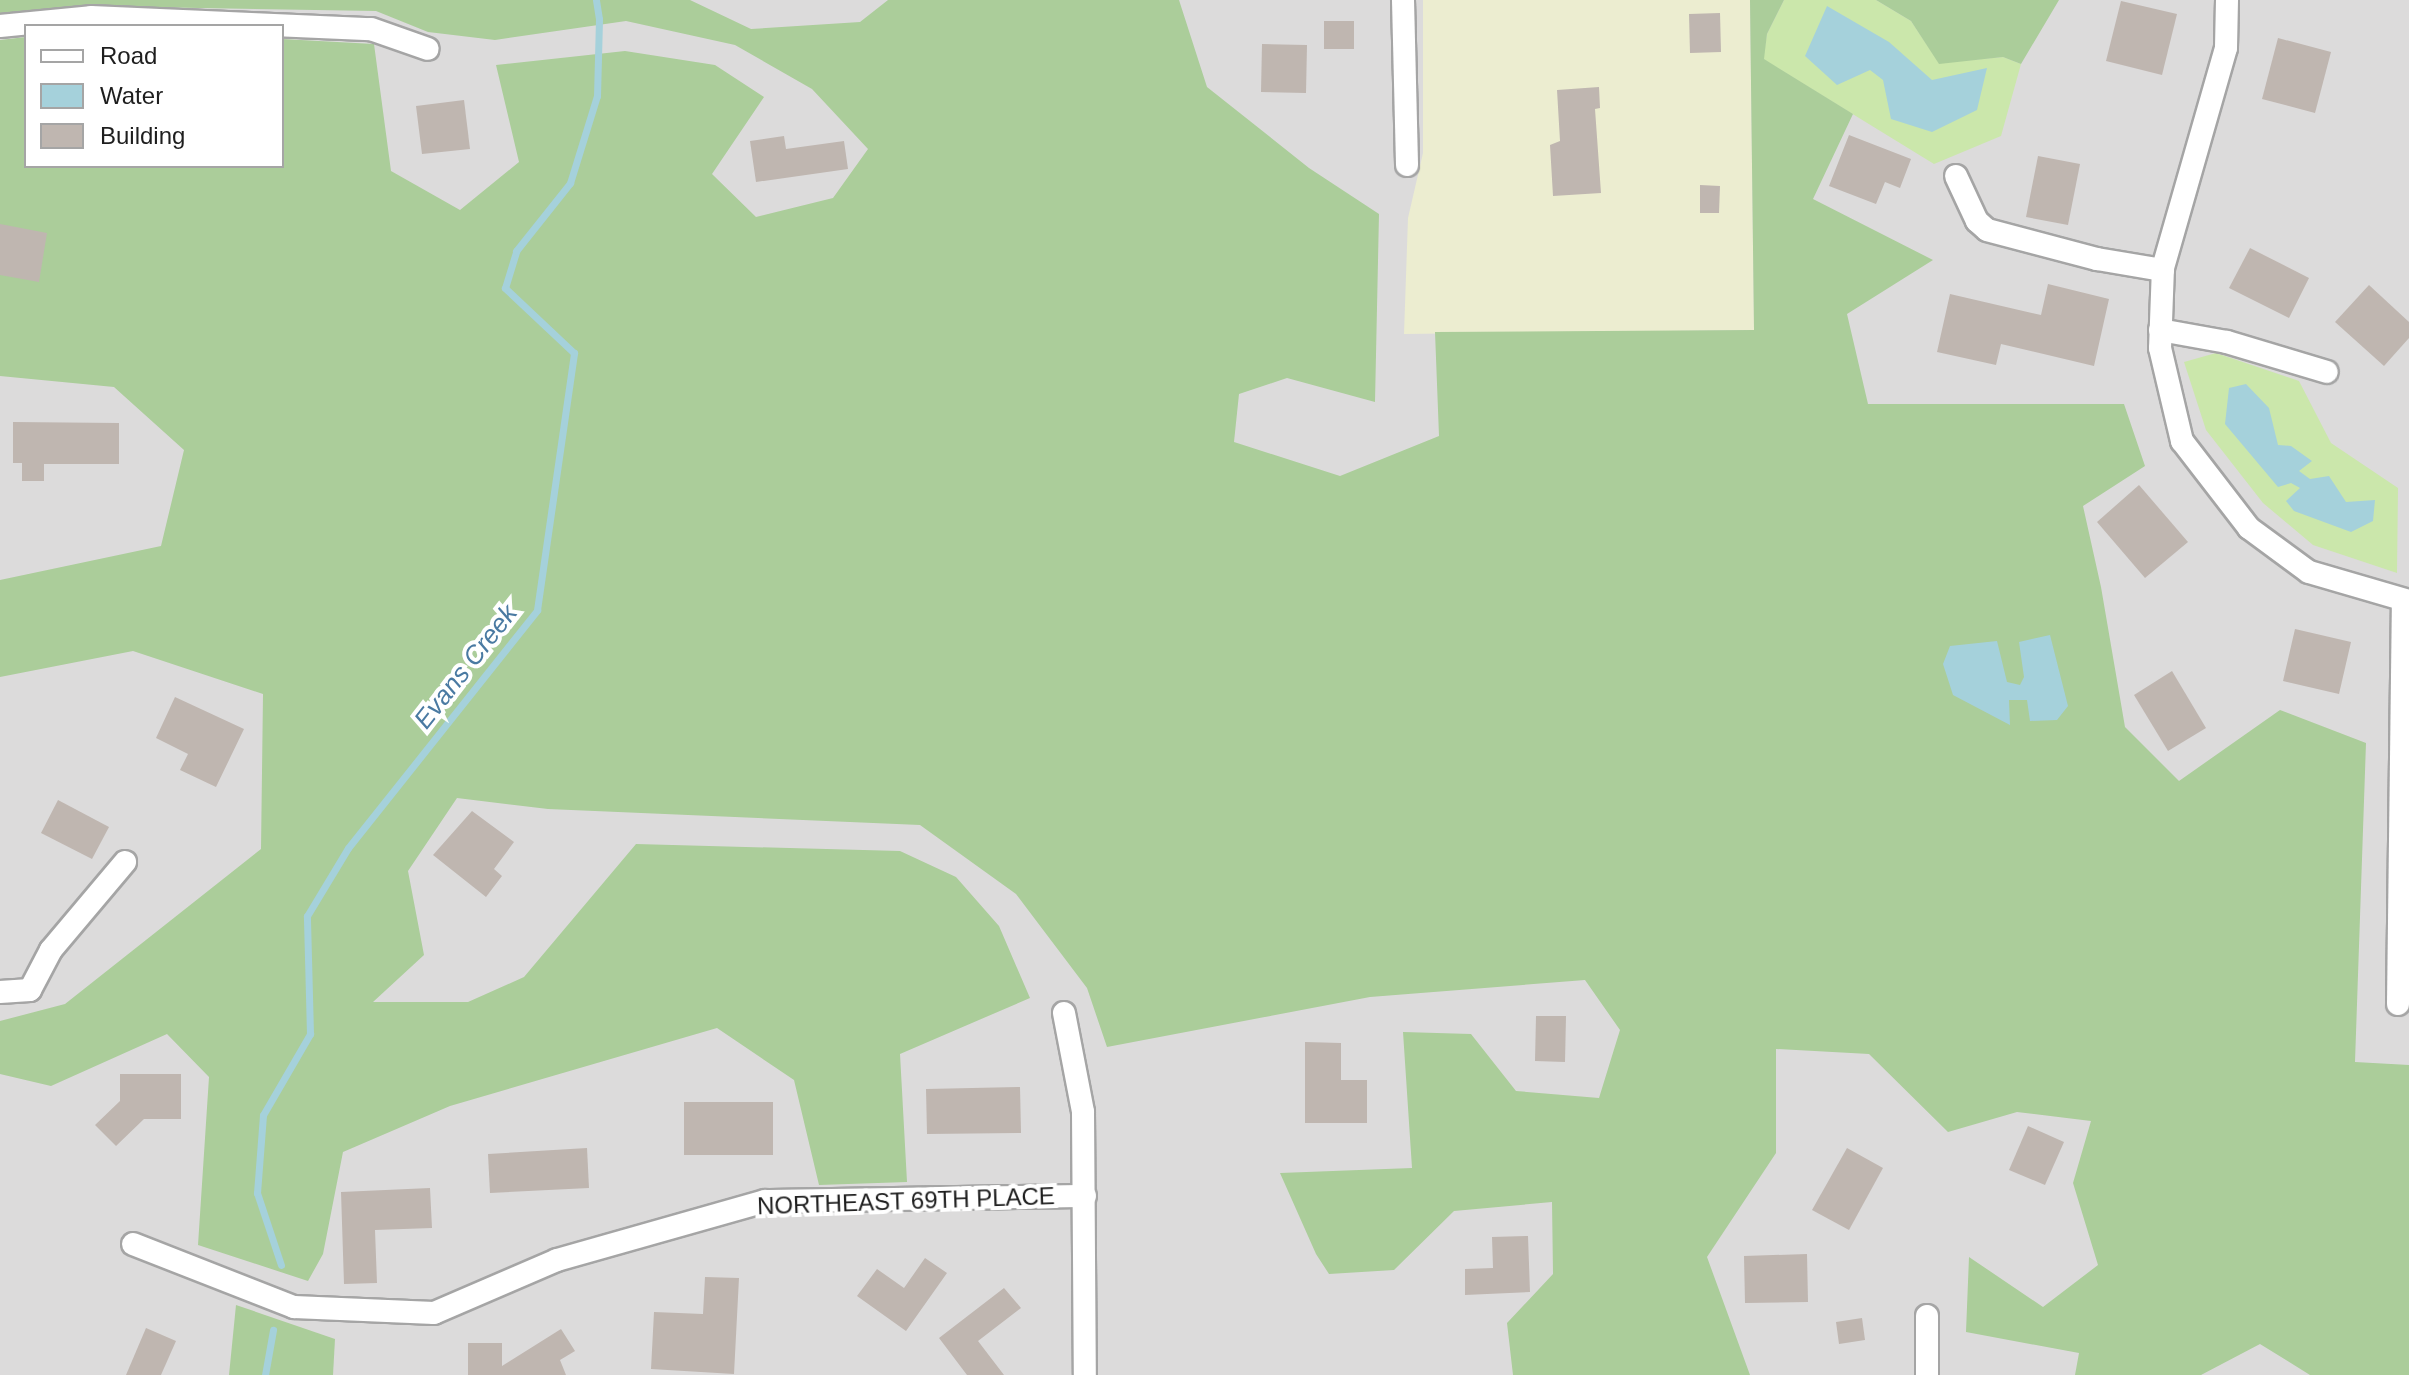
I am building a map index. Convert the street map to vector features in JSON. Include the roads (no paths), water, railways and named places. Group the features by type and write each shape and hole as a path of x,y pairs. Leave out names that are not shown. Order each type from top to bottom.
{"street":[{"path":"1403,0 1407,165"},
{"path":"2227,0 2226,48 2163,270 2160,348 2182,441 2249,528 2309,572 2406,601 2398,1004"},
{"path":"0,26 91,17 254,24"},
{"path":"284,25 371,29 428,49"},
{"path":"1956,176 1977,221 1987,230 2097,259 2163,270"},
{"path":"2160,330 2227,342 2327,372"},
{"path":"0,992 30,990 51,950 125,862"},
{"path":"1064,1013 1083,1112 1085,1375"},
{"name":"NORTHEAST 69TH PLACE","path":"133,1244 294,1307 434,1313 557,1260 765,1201 1085,1196"},
{"path":"1927,1316 1927,1375"}],"water":[{"path":"1827,6 1889,42 1932,80 1987,68 1977,110 1932,132 1891,119 1883,80 1870,70 1837,85 1805,56"},
{"path":"2246,384 2269,408 2278,445 2291,446 2312,461 2299,471 2310,479 2329,476 2346,502 2375,500 2373,521 2351,532 2294,511 2286,501 2300,488 2291,483 2278,487 2225,424 2229,388"},
{"path":"2050,635 2068,706 2057,720 2030,721 2027,700 2009,700 2010,725 1953,695 1943,664 1950,646 1997,641 2007,682 2020,685 2024,677 2019,642"}],"waterway":[{"name":"Evans Creek","path":"281,1265 257,1193 263,1115 310,1034 307,916 348,848 537,610 574,353 505,288 516,251 570,183 597,96 599,19 596,0"},
{"name":"Evans Creek","path":"265,1375 273,1330"}]}
